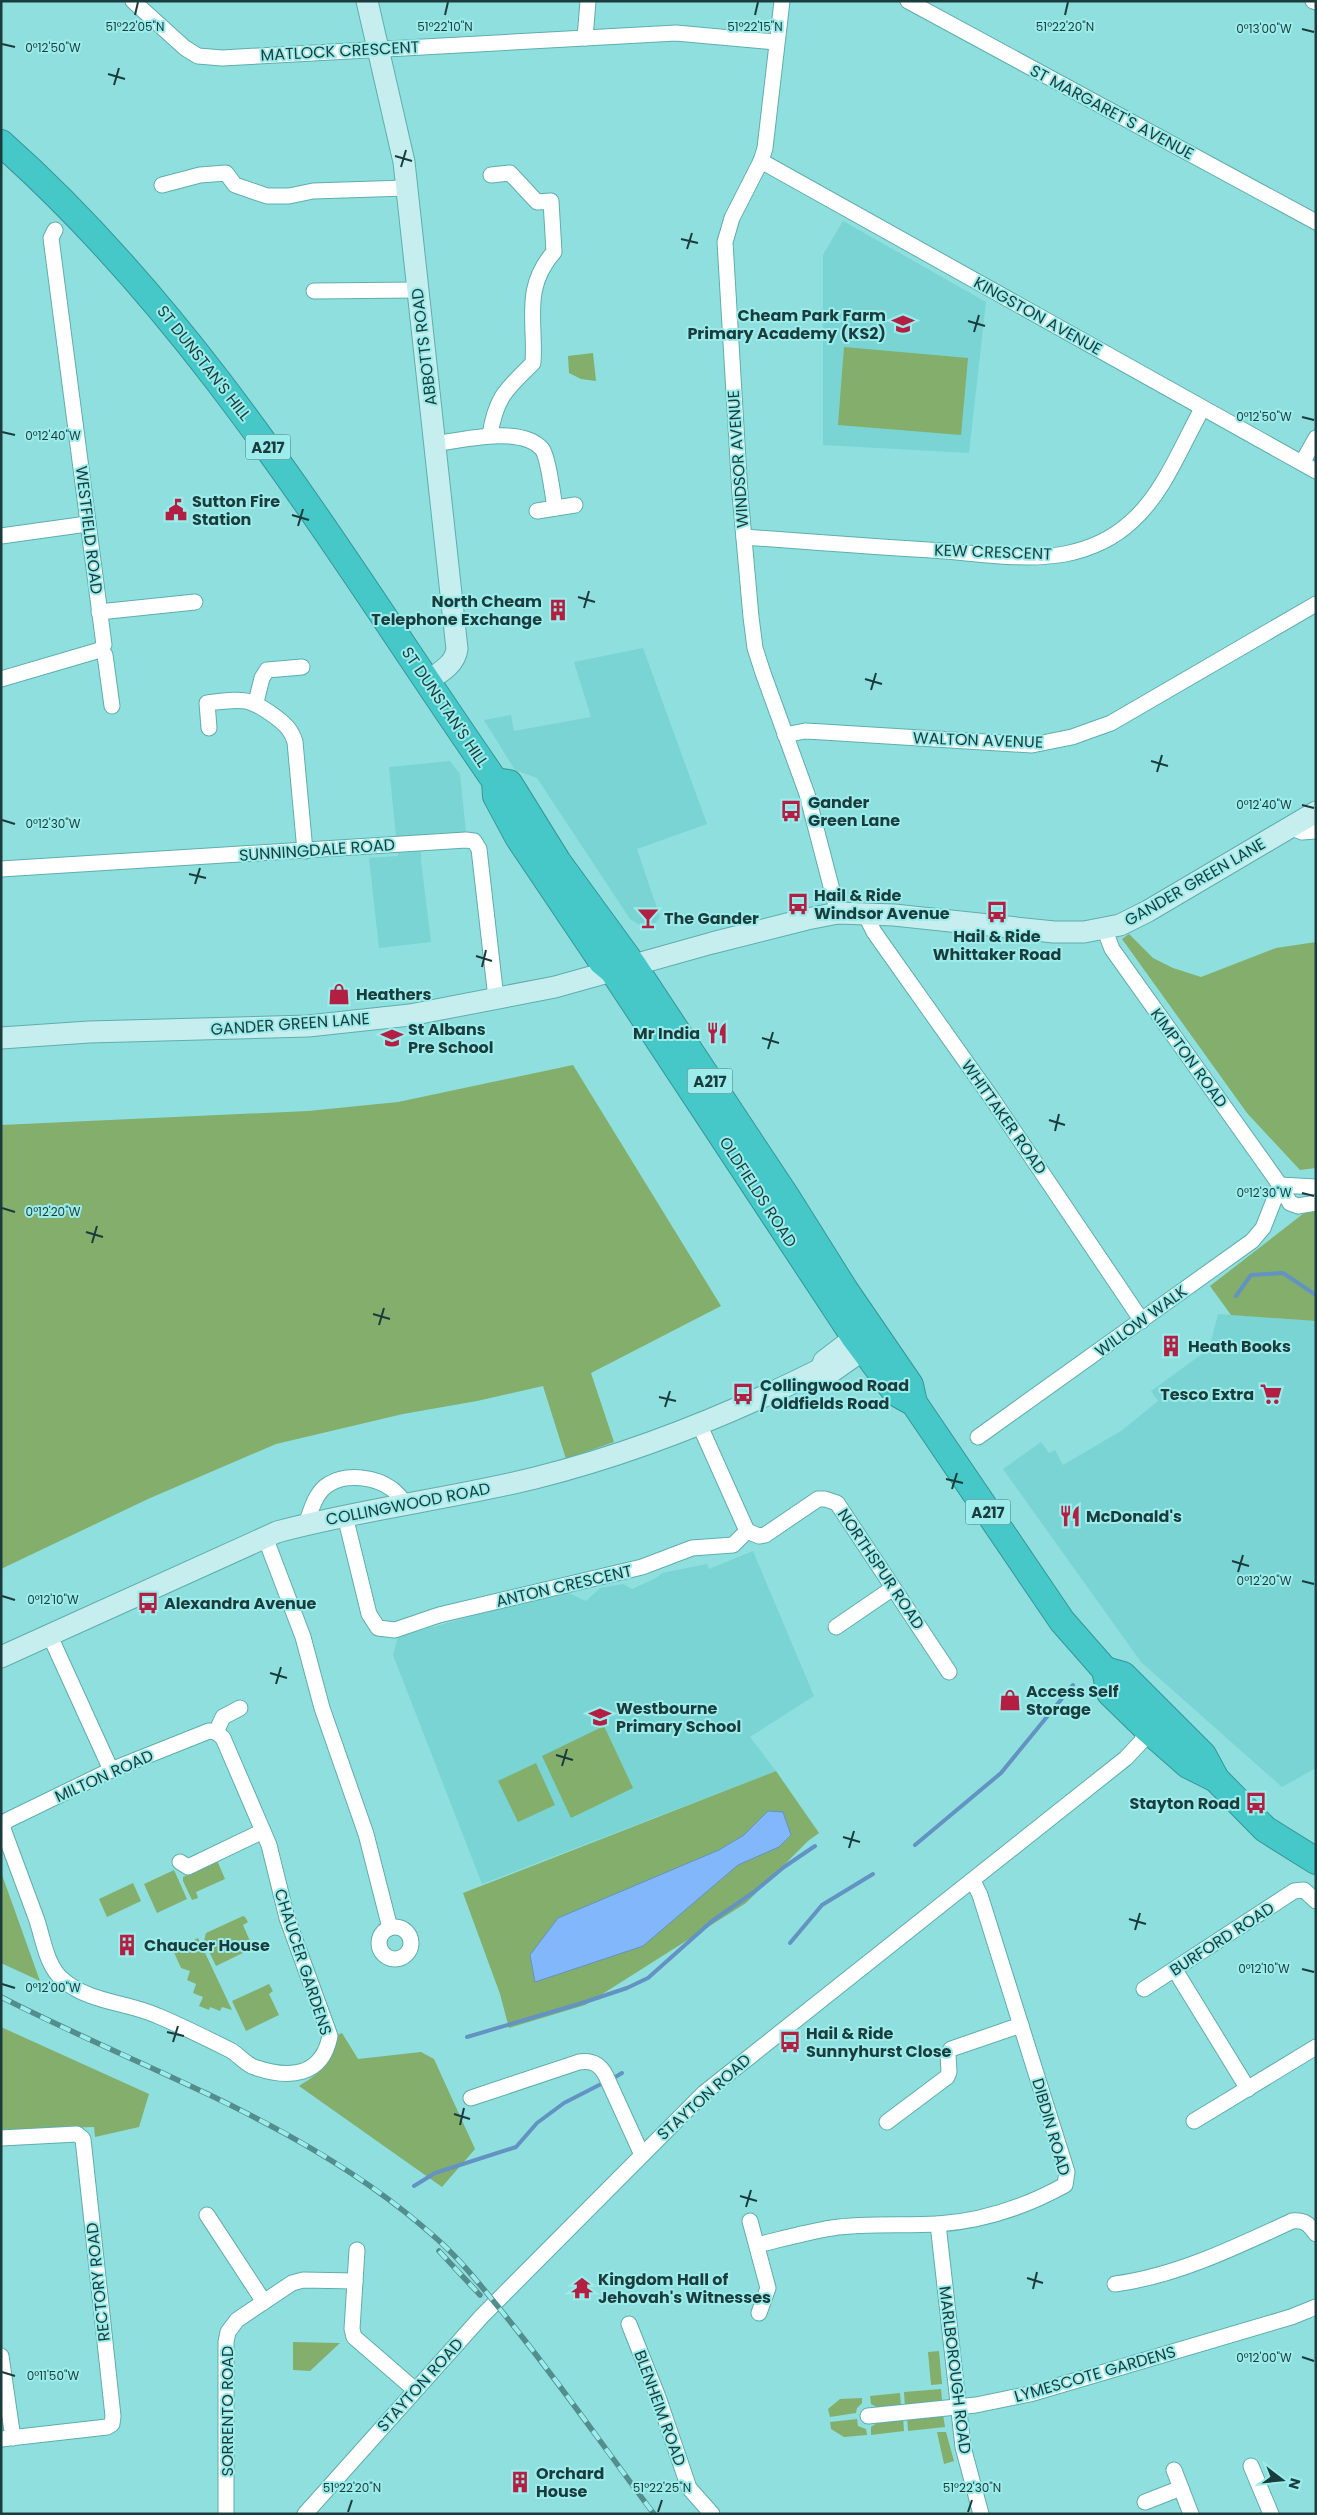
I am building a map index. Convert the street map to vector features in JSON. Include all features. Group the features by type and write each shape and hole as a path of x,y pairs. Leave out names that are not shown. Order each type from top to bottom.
{"highway":[{"name":"ST DUNSTAN'S HILL","path":"1,144 104,242 206,362 275,456 426,682 495,781 496,796 518,838 602,962 623,968"},
{"name":"OLDFIELDS ROAD","path":"623,968 866,1339 896,1393 914,1403 1062,1621 1105,1670 1110,1693 1147,1730 1188,1765 1216,1779"},
{"name":"OLDFIELDS ROAD","path":"1105,1670 1123,1675 1203,1755 1216,1779 1265,1829 1316,1861"}],"street":[{"name":"MATLOCK CRESCENT","path":"133,1 185,48 198,56 222,58 676,33 776,42"},
{"name":"ABBOTTS ROAD","path":"367,1 404,162 457,649 453,661 426,682"},
{"path":"585,38 588,1"},
{"name":"WINDSOR AVENUE","path":"782,1 765,148 761,162 732,218 725,242 744,537 756,648 812,811 838,913"},
{"name":"ST MARGARET'S AVENUE","path":"908,1 1316,222"},
{"name":"KINGSTON AVENUE","path":"761,162 1316,472"},
{"path":"162,185 200,175 226,173 235,184 267,196 289,196 313,191 406,188"},
{"path":"490,175 510,173 537,202 551,201 554,252 544,263 532,300 533,363 503,393 493,416 490,435"},
{"name":"WESTFIELD ROAD","path":"56,230 51,238 104,645 100,650 105,655 112,706"},
{"path":"314,291 417,290"},
{"name":"KEW CRESCENT","path":"744,537 1013,556 1063,554 1087,549 1109,539 1144,509 1155,494 1202,409"},
{"path":"434,444 490,435 507,435 534,442 543,450 555,508"},
{"path":"1302,463 1316,438"},
{"path":"537,511 575,505"},
{"path":"1,536 87,524"},
{"path":"99,612 196,602"},
{"name":"WALTON AVENUE","path":"785,735 823,732 1032,745 1072,737 1111,723 1316,604"},
{"path":"1,679 100,650"},
{"path":"256,702 262,678 267,670 302,667"},
{"path":"209,728 208,703 231,700 256,702 282,721 294,736 305,851"},
{"name":"GANDER GREEN LANE","path":"1,1038 89,1032 308,1026 410,1015 556,987 731,938 838,913 868,913 1054,932 1084,932 1120,925 1148,911 1316,812"},
{"path":"1290,827 1302,832 1316,831"},
{"name":"SUNNINGDALE ROAD","path":"1,869 466,840 474,842 479,849 496,998"},
{"name":"WHITTAKER ROAD","path":"868,913 868,920 874,932 993,1100 1142,1321"},
{"name":"KIMPTON ROAD","path":"1104,928 1112,949 1280,1185 1290,1203 1298,1206 1316,1203"},
{"path":"1280,1185 1316,1187"},
{"name":"WILLOW WALK","path":"978,1437 1252,1241 1263,1228 1280,1185"},
{"name":"COLLINGWOOD ROAD","path":"1,1657 265,1537 306,1524 560,1471 626,1452 700,1426 821,1370 824,1361 866,1339"},
{"path":"700,1426 746,1531"},
{"path":"306,1524 314,1501 328,1484 349,1478 372,1479 392,1489 406,1504"},
{"name":"NORTHSPUR ROAD","path":"746,1531 759,1536 765,1535 818,1499 837,1504 949,1672"},
{"name":"ANTON CRESCENT","path":"345,1516 369,1614 378,1628 387,1630 395,1630 439,1615 642,1567 692,1548 733,1545 746,1531"},
{"path":"265,1537 302,1637 322,1708 366,1834 390,1928"},
{"path":"836,1627 893,1588"},
{"path":"50,1636 111,1770"},
{"path":"213,1732 223,1716 240,1708"},
{"name":"STAYTON ROAD","path":"305,2514 414,2390 520,2277 723,2076 973,1881 1126,1758 1141,1742 1147,1730"},
{"name":"MILTON ROAD","path":"2,1826 8,1820 111,1770 213,1732"},
{"name":"CHAUCER GARDENS","path":"2,1826 52,1967 63,1980 103,2000 155,2014 232,2051 252,2067 285,2074 305,2072 317,2065 328,2049 330,2036 287,1918 263,1831 223,1738 213,1732"},
{"path":"180,1862 188,1867 263,1831"},
{"name":"DIBDIN ROAD","path":"757,2245 831,2228 876,2224 938,2224 976,2220 1015,2210 1065,2186 1067,2172 980,1895 973,1881"},
{"name":"BURFORD ROAD","path":"1144,1989 1299,1890 1304,1890 1316,1900"},
{"path":"1174,1970 1248,2088"},
{"path":"886,2122 946,2077 949,2072 948,2054 951,2049 1021,2025"},
{"path":"1194,2121 1316,2047"},
{"path":"471,2098 579,2062 593,2062 603,2069 642,2155"},
{"name":"RECTORY ROAD","path":"1,2138 76,2134 81,2136 113,2416 112,2424 107,2427 7,2438"},
{"path":"207,2215 264,2302"},
{"path":"750,2220 768,2288 759,2313"},
{"path":"1115,2284 1138,2281 1224,2252 1292,2221 1301,2220 1309,2224 1316,2234"},
{"name":"MARLBOROUGH ROAD","path":"938,2224 963,2447 981,2514"},
{"path":"357,2250 352,2329 354,2338 414,2390"},
{"name":"SORRENTO ROAD","path":"226,2514 226,2342 228,2332 237,2320 292,2283 303,2280 355,2281"},
{"name":"LYMESCOTE GARDENS","path":"868,2416 957,2406 1030,2394 1291,2317 1316,2307"},
{"name":"BLENHEIM ROAD","path":"629,2324 658,2396 689,2488 712,2514"},
{"path":"1,2356 7,2438"},
{"path":"1251,2466 1271,2514"},
{"path":"1174,2470 1191,2514"},
{"path":"1145,2502 1181,2488"}],"shaded area":[{"name":"Cheam Park Farm Primary Academy (KS2)","path":"843,221 986,302 969,453 823,445 823,255"},
{"path":"643,648 707,824 637,849 660,917 650,931 630,919 537,778 515,770 484,720 511,715 514,731 591,717 574,662"},
{"path":"450,761 460,774 466,832 421,835 421,861 431,942 379,948 369,858 398,856 389,767"},
{"path":"1218,1314 1316,1321 1316,1768 1282,1787 1141,1662 1003,1469 1041,1442 1049,1453 1055,1450 1063,1465 1121,1431 1158,1401 1151,1391 1209,1349"},
{"name":"Westbourne Primary School","path":"753,1551 814,1696 750,1737 776,1771 482,1884 393,1655 398,1637 562,1590 586,1601 600,1588 623,1584 632,1589 656,1578 662,1573 707,1564 709,1569"},
{"path":"768,1811 783,1812 791,1835 779,1847 738,1865 643,1946 535,1982 530,1955 558,1918 719,1850 744,1835"}],"green space":[{"path":"844,347 968,358 961,435 838,425"},
{"path":"593,353 596,381 581,379 569,373 568,356"},
{"path":"1129,934 1153,958 1173,968 1201,977 1276,948 1316,942 1316,1168 1300,1170 1247,1113 1122,939"},
{"path":"573,1065 721,1306 591,1373 614,1442 566,1459 543,1386 477,1401 403,1414 276,1444 148,1499 1,1569 1,1125 308,1111 398,1102"},
{"path":"1316,1208 1316,1321 1231,1315 1210,1286 1308,1210"},
{"path":"604,1726 633,1788 571,1818 542,1756"},
{"path":"536,1763 555,1805 518,1822 498,1781"},
{"path":"776,1771 819,1833 808,1841 746,1903 585,2005 509,2028 500,1994 463,1893"},
{"path":"216,1858 225,1879 196,1892 198,1898 192,1900 183,1877 213,1863"},
{"path":"174,1870 187,1899 157,1913 144,1884"},
{"path":"1,1872 40,1981 1,1963"},
{"path":"133,1883 141,1901 107,1917 99,1899"},
{"path":"243,1916 248,1922 243,1925 253,1948 216,1966 204,1941 206,1933"},
{"path":"198,1938 232,2010 222,2007 220,2011 210,2007 209,2010 199,2006 203,1997 193,1993 196,1984 187,1980 190,1971 181,1968 173,1950"},
{"path":"269,1984 273,1991 269,1994 279,2015 246,2031 232,2001"},
{"path":"1,2027 149,2094 139,2127 95,2137 94,2127 1,2130"},
{"path":"342,2033 358,2059 421,2052 434,2059 475,2149 442,2187 299,2086 321,2070 329,2060 337,2035"},
{"path":"293,2342 340,2343 310,2371 293,2370"},
{"path":"939,2351 942,2384 931,2385 928,2352"},
{"path":"941,2389 942,2401 939,2403 905,2406 904,2392"},
{"path":"900,2393 901,2406 880,2409 871,2404 870,2396"},
{"path":"862,2398 862,2403 857,2408 856,2413 830,2417 828,2409 840,2399"},
{"path":"943,2415 945,2427 908,2431 907,2417"},
{"path":"903,2417 904,2431 871,2435 871,2427 881,2420"},
{"path":"857,2419 858,2426 866,2429 867,2435 844,2437 831,2429 830,2422"},
{"path":"937,2432 946,2432 954,2461 944,2464"}],"waterway":[{"path":"1236,1296 1251,1275 1283,1273 1316,1295"},
{"path":"915,1845 1001,1773 1073,1685"},
{"path":"467,2037 582,2003 627,1988 648,1978 712,1921 815,1846"},
{"path":"790,1943 822,1905 873,1874"},
{"path":"612,2079 622,2073"},
{"path":"414,2186 435,2173 516,2147 537,2123 564,2103 605,2082"}],"railway":[{"path":"1,1997 228,2104 283,2132 337,2164 388,2199 437,2239 474,2278 545,2367 654,2514"},
{"path":"439,2251 480,2295"}],"place":[{"name":"Cheam Park Farm Primary Academy (KS2)","path":"903,324"},
{"name":"Sutton Fire Station","path":"176,510"},
{"name":"North Cheam Telephone Exchange","path":"558,610"},
{"name":"Gander Green Lane","path":"791,811"},
{"name":"Hail & Ride Windsor Avenue","path":"798,904"},
{"name":"Hail & Ride Whittaker Road","path":"997,912"},
{"name":"The Gander","path":"648,918"},
{"name":"Heathers","path":"339,994"},
{"name":"Mr India","path":"717,1033"},
{"name":"St Albans Pre School","path":"392,1038"},
{"name":"Heath Books","path":"1171,1346"},
{"name":"Collingwood Road / Oldfields Road","path":"743,1394"},
{"name":"Tesco Extra","path":"1271,1394"},
{"name":"McDonald's","path":"1070,1516"},
{"name":"Alexandra Avenue","path":"148,1603"},
{"name":"Access Self Storage","path":"1010,1700"},
{"name":"Westbourne Primary School","path":"600,1717"},
{"name":"Stayton Road","path":"1256,1803"},
{"name":"Chaucer House","path":"127,1945"},
{"name":"Hail & Ride Sunnyhurst Close","path":"790,2042"},
{"name":"Kingdom Hall of Jehovah's Witnesses","path":"582,2288"},
{"name":"Orchard House","path":"520,2482"}]}
